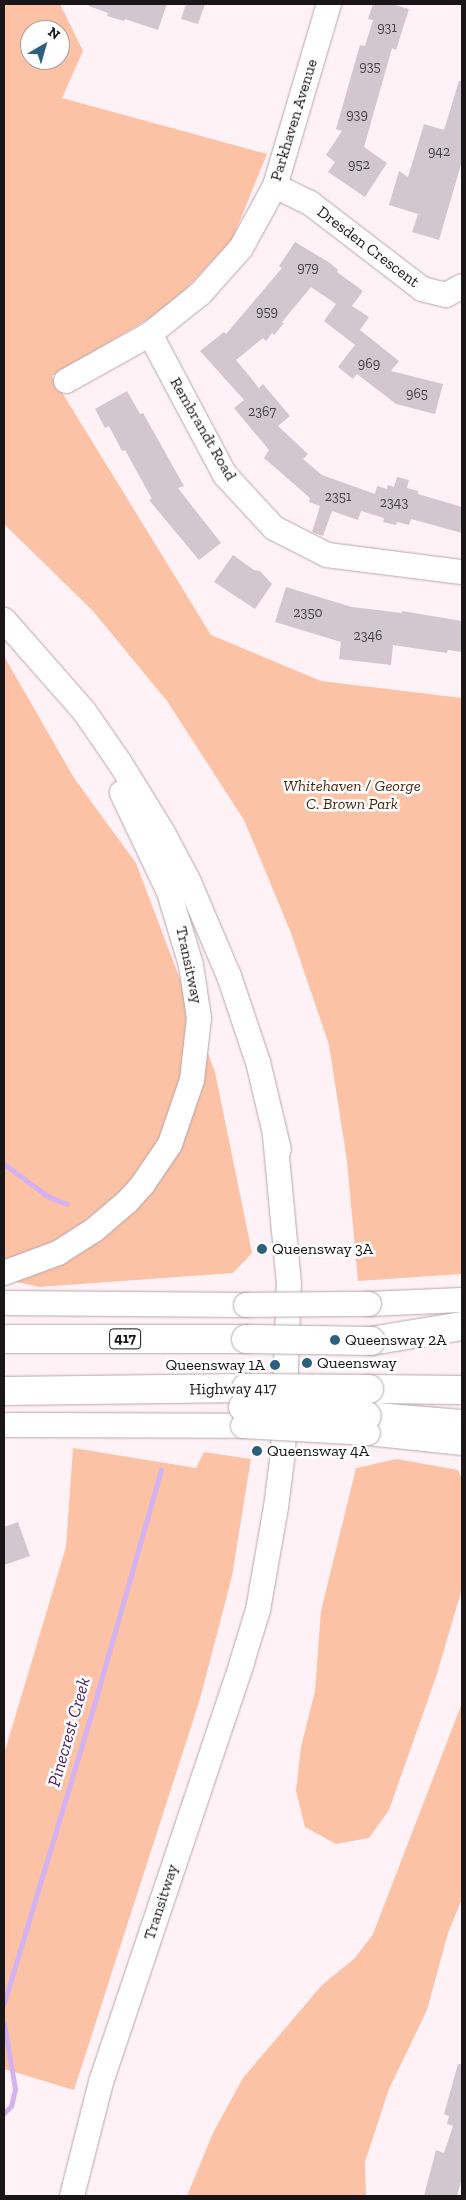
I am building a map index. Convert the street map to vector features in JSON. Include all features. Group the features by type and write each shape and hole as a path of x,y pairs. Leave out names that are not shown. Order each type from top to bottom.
{"highway":[{"path":"370,1340 462,1326"},
{"name":"417","path":"4,1338 370,1340 462,1345"},
{"name":"Highway 417","path":"244,1407 369,1389 462,1390"},
{"path":"4,1391 82,1392 244,1407 368,1425 462,1424"}],"street":[{"name":"Parkhaven Avenue","path":"66,381 150,334 200,294 241,248 275,186 329,4"},
{"name":"Dresden Crescent","path":"275,186 310,203 422,289 446,295 462,286"},
{"name":"Rembrandt Road","path":"150,334 225,475 274,528 327,555 462,572"},
{"name":"Transitway","path":"4,620 84,711 120,763 163,833 188,880 229,976 258,1062 275,1136 298,1217 303,1286 297,1451 279,1549 101,2082 72,2196"},
{"name":"Transitway","path":"4,1273 42,1260 76,1242 112,1216 143,1184 170,1144 186,1102 196,1058 199,1018 196,985 182,928 150,849 91,739 22,639"},
{"path":"4,1303 246,1305 369,1304 462,1300"},
{"path":"4,1425 244,1407"},
{"path":"368,1425 462,1443"}],"green space":[{"name":"Whitehaven / George C. Brown Park","path":"4,4 60,4 68,20 20,20 20,70 70,70 70,24 83,51 62,98 267,154 232,240 169,307 52,376 211,635 321,681 462,698 462,1274 358,1281 347,1161 329,1045 291,933 244,820 167,701 93,611 4,524"},
{"path":"4,656 74,778 136,863 215,1072 252,1253 233,1273 39,1287 4,1279"},
{"path":"73,1448 196,1468 204,1452 251,1459 232,1576 200,1699 74,2090 4,2069 4,1754 66,1547"},
{"path":"397,1459 458,1470 462,1479 462,1589 436,1677 389,1810 369,1838 336,1844 305,1827 296,1791 301,1747 315,1691 321,1611 356,1468"},
{"path":"462,1703 462,1899 448,1933 427,2010 389,2089 365,2162 366,2196 187,2196 213,2133 243,2078 322,1985 355,1958 373,1934"}],"building":[{"path":"89,4 167,4 158,30 125,19 124,21 107,16 108,13 89,6"},
{"path":"186,4 205,4 198,24 181,19"},
{"path":"373,4 391,4 409,9 396,50 392,48 364,147 387,163 365,197 328,172 335,162 326,155 342,131 336,129 360,45 365,46 373,20 368,19"},
{"path":"459,81 462,81 462,161 439,240 412,232 418,214 389,205 399,171 408,177 424,124 444,130"},
{"path":"295,242 330,263 338,270 337,272 363,291 352,306 369,317 360,330 399,361 391,371 443,384 435,414 396,404 357,374 353,379 338,367 355,345 324,321 336,304 311,287 282,322 284,323 274,335 272,333 266,341 263,338 236,360 259,388 263,384 290,416 278,426 308,454 303,459 322,475 375,494 377,486 387,489 388,485 394,487 397,477 409,480 407,488 418,491 418,494 462,507 462,533 411,519 409,525 397,522 396,525 383,522 384,518 361,511 358,520 332,511 323,536 312,532 320,506 309,502 310,498 264,458 269,450 234,408 244,400 200,351 224,332 226,334 282,268 279,266"},
{"path":"127,391 140,414 143,413 184,486 178,488 221,543 199,560 149,500 152,499 125,450 122,451 109,426 105,428 95,409"},
{"path":"233,555 254,570 260,571 272,584 255,609 214,582"},
{"path":"286,587 352,607 402,613 402,611 462,621 462,652 448,650 447,653 393,645 391,665 339,659 341,642 275,622"},
{"path":"18,1522 30,1556 4,1565 4,1527"},
{"path":"458,2064 462,2064 462,2178 457,2196 424,2196 436,2150 444,2153 453,2126 447,2124 449,2116 444,2114"}],"waterway":[{"name":"Pinecrest Creek","path":"4,1164 49,1197 67,1204"},
{"name":"Pinecrest Creek","path":"4,2003 98,1691 161,1470"},
{"name":"Pinecrest Creek","path":"4,2023 15,2089 11,2106 4,2113"}],"place":[{"name":"Queensway 3A","path":"262,1249"},
{"name":"Queensway 2A","path":"335,1340"},
{"name":"Queensway","path":"307,1363"},
{"name":"Queensway 1A","path":"275,1365"},
{"name":"Queensway 4A","path":"257,1451"}]}
